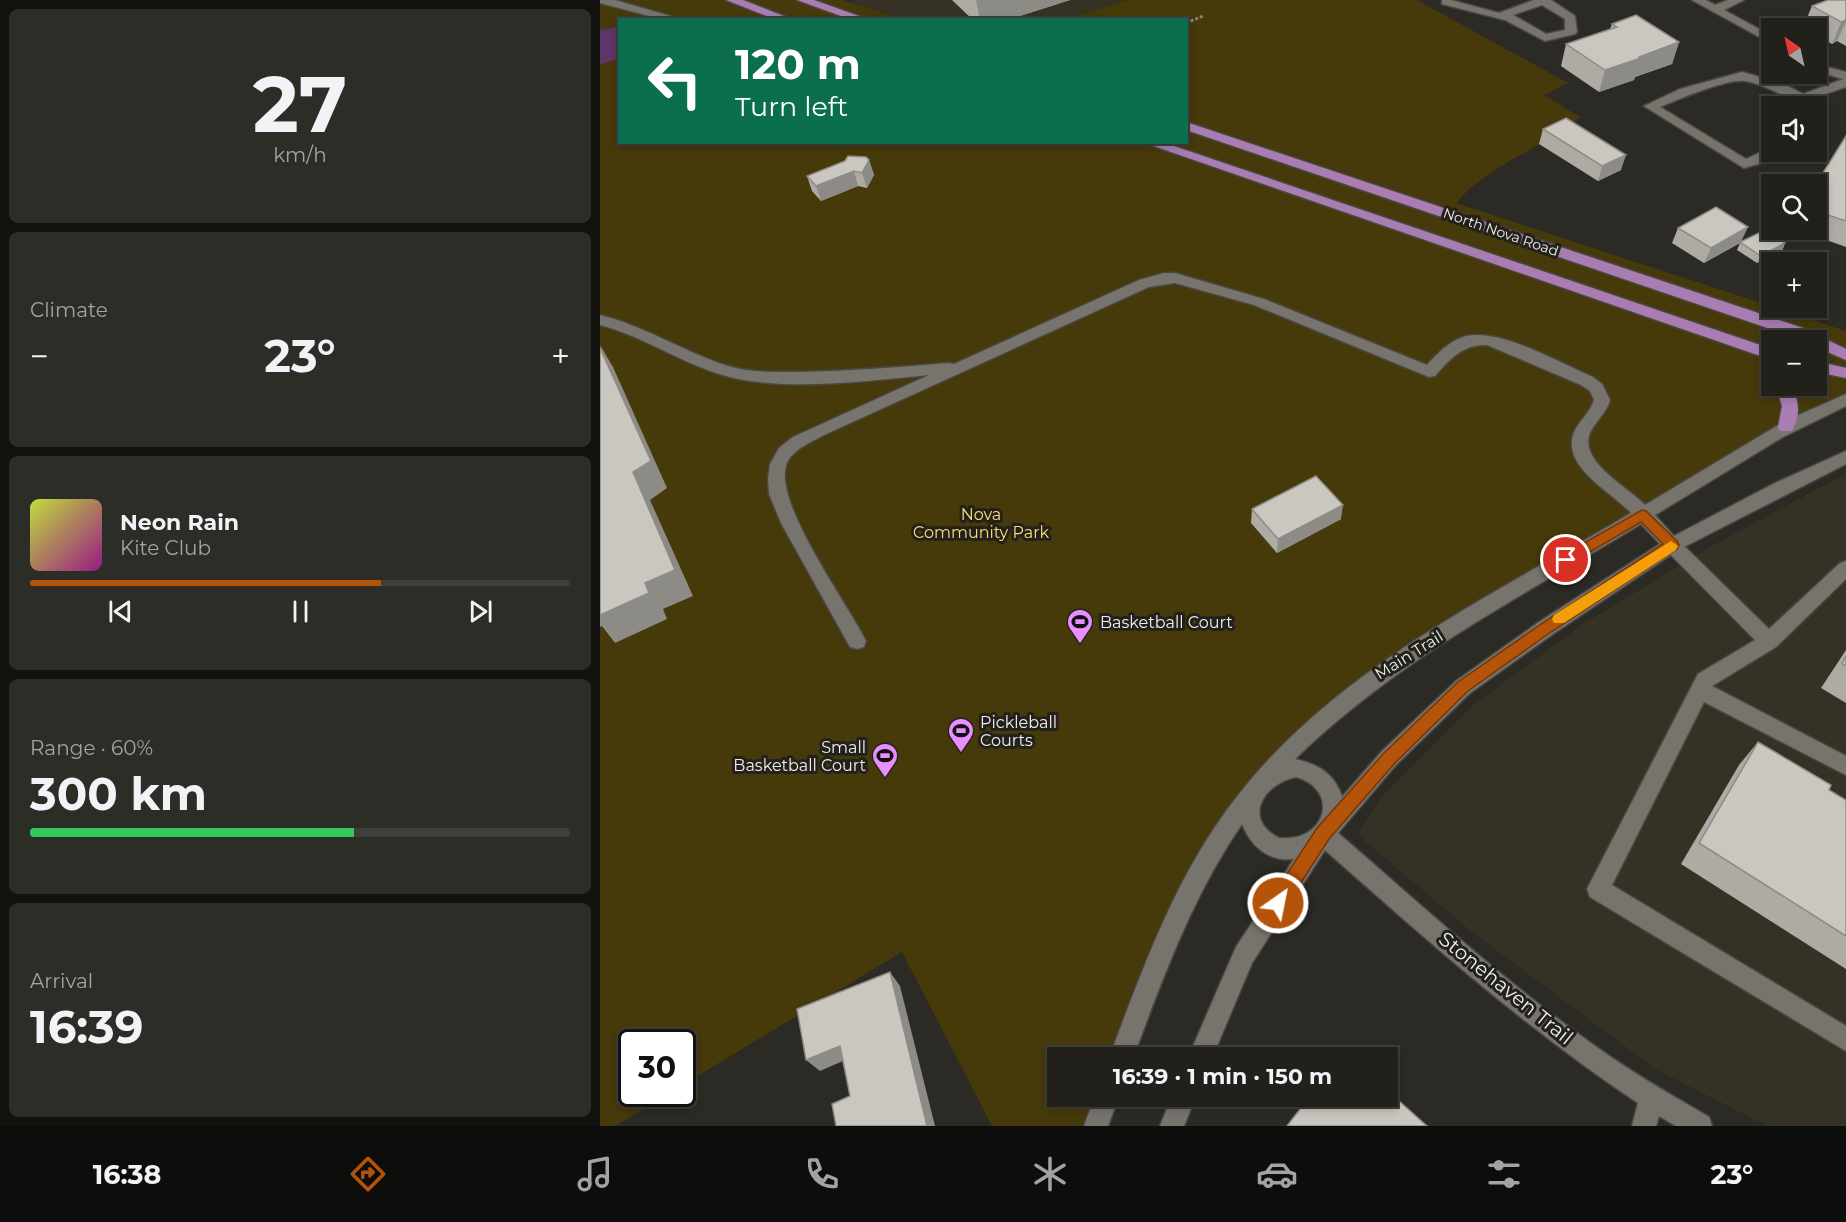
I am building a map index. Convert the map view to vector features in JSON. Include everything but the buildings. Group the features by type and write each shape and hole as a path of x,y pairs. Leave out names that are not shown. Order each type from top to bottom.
{"main road":[{"path":"732,0 783,18"},
{"path":"803,0 859,18"},
{"name":"North Nova Road","path":"1188,127 1790,330"},
{"name":"North Nova Road","path":"1154,144 1761,352"},
{"name":"North Nova Road","path":"1827,346 1846,356"},
{"path":"1755,351 1761,357"},
{"path":"1827,369 1846,373"},
{"path":"1786,428 1792,411 1789,396"}],"street":[{"path":"602,0 671,18"},
{"path":"1544,0 1571,18 1571,32 1545,38 1504,14 1544,0"},
{"path":"1698,0 1761,35"},
{"path":"1716,9 1738,0"},
{"path":"1446,2 1491,15 1508,17"},
{"path":"1827,70 1846,76"},
{"path":"1761,158 1744,164 1650,106 1684,92 1742,76 1780,87 1792,96"},
{"path":"1814,96 1846,82"},
{"path":"857,641 781,504 776,479 778,464 785,452 799,441 1136,287 1164,278 1186,280 1258,302 1429,372 1455,346 1477,338 1490,339 1579,377 1596,388 1602,400 1601,407 1581,434 1583,455 1592,471 1627,498 1769,642"},
{"path":"600,320 635,330 698,360 742,374 779,377 871,375 965,366"},
{"name":"Main Trail","path":"1125,1047 1192,888 1229,824 1259,783 1291,748 1328,714 1383,670 1786,428 1846,400"},
{"path":"1205,1047 1244,955 1323,834 1389,758 1463,687 1546,628 1672,545 1780,488 1846,457"},
{"path":"1846,568 1769,642 1705,680 1598,889 1846,1039"},
{"path":"1700,690 1846,766"},
{"path":"1296,768 1306,769 1322,778 1327,784 1332,803 1329,821 1323,834 1311,843 1292,850 1269,845 1259,837 1249,815 1259,783 1274,773 1296,768"},
{"name":"Stonehaven Trail","path":"1323,834 1523,1005 1651,1100 1700,1126"},
{"path":"1644,1126 1651,1100"},
{"path":"1096,1126 1103,1107"},
{"path":"1172,1126 1180,1107"}],"path":[{"path":"1188,22 1203,16"}],"shaded area":[{"path":"857,0 1127,0 1074,18 900,18 850,2"},
{"path":"618,27 618,58 600,65 600,30"},
{"path":"1846,474 1846,1126 1768,1126 1657,1070 1472,932 1358,835 1380,799 1475,704 1583,624 1719,542"}],"green space":[{"name":"Nova Community Park","path":"600,0 843,0 900,18 618,18 618,144 1188,144 1188,18 1071,18 1127,0 1417,0 1568,83 1544,95 1580,117 1549,139 1484,177 1456,203 1761,303 1761,318 1806,318 1846,331 1846,400 1383,670 1240,807 1129,1047 1047,1047 1047,1107 1105,1107 1098,1126 992,1126 902,952 696,1077 696,1029 618,1029 618,1107 647,1107 615,1126 600,1126"}],"slow traffic":[{"path":"1559,619 1671,546"}],"place":[{"name":"Basketball Court","path":"1080,645"},
{"name":"Pickleball Courts","path":"961,754"},
{"name":"Small Basketball Court","path":"885,779"}],"route":[{"path":"1278,903 1323,834 1389,758 1463,687 1546,628 1672,545 1642,515 1566,560"}]}
